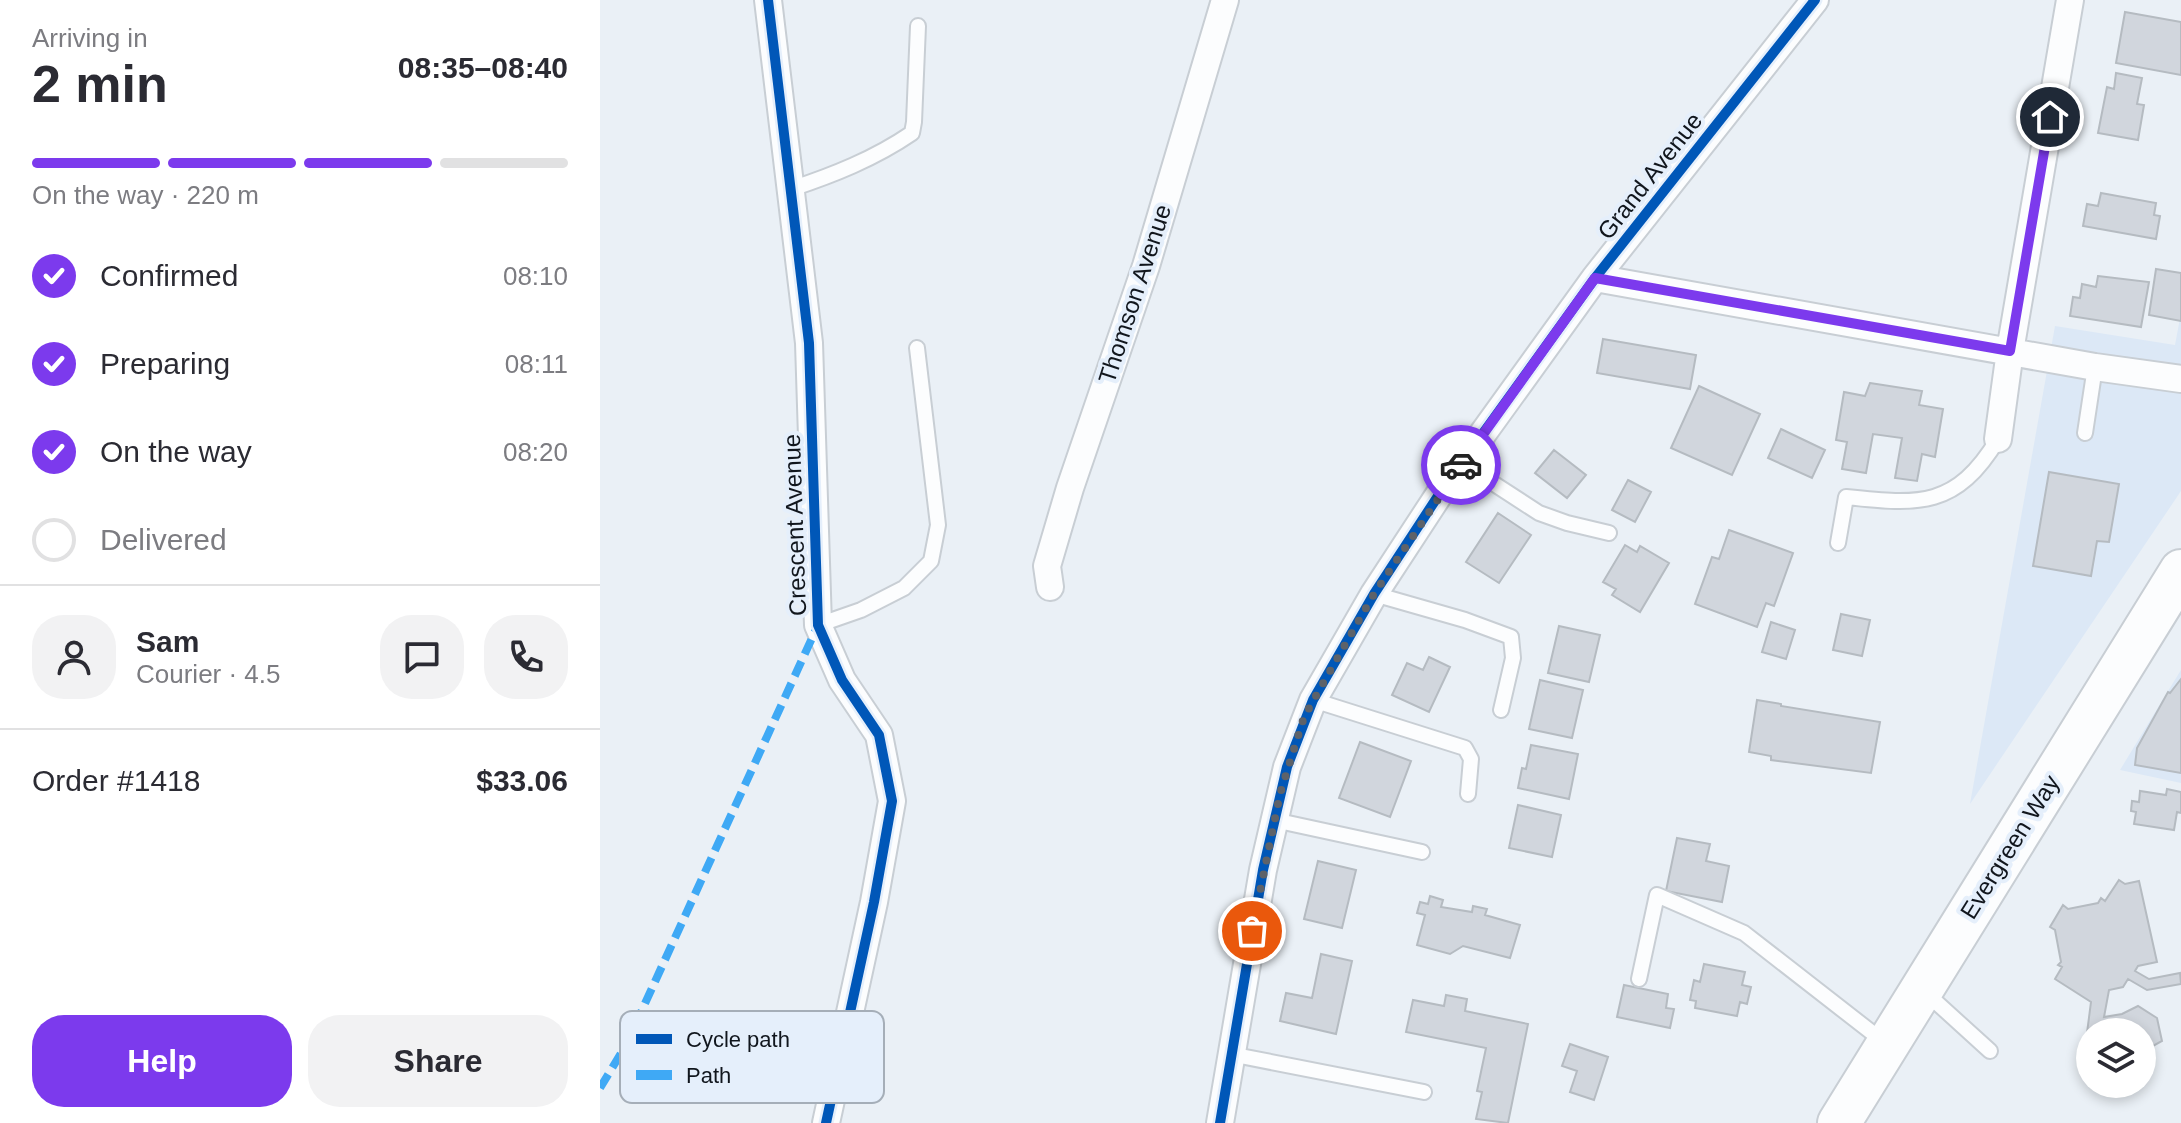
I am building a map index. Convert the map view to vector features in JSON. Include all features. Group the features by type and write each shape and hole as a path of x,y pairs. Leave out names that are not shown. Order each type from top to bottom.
{"main road":[{"name":"Evergreen Way","path":"1839,1123 2181,571"}],"street":[{"name":"Crescent Avenue","path":"768,0 809,343 818,625 842,680 879,735 892,801 850,1011"},
{"name":"Thomson Avenue","path":"1050,587 1047,566 1070,488 1146,266 1225,0"},
{"path":"1998,439 2010,351 2070,0"},
{"name":"Grand Avenue","path":"1220,1123 1274,820 1287,767 1313,700 1374,594 1462,463 1595,278 1811,1"},
{"path":"1595,278 2095,367 2181,379"},
{"name":"Crescent Avenue","path":"826,1123 830,1103"}],"lane":[{"path":"791,189 830,176 888,149 912,133 918,26"},
{"path":"818,625 861,610 904,588 931,561 938,525 917,348"},
{"path":"2085,433 2095,367"},
{"path":"1838,543 1846,497 1900,503 1930,499 1959,486 1982,465 1998,439"},
{"path":"1462,463 1539,513 1609,533"},
{"path":"1374,594 1465,620 1511,637 1513,658 1501,710"},
{"path":"1313,700 1465,748 1471,759 1468,794"},
{"path":"1274,820 1422,852"},
{"path":"1639,979 1657,895 1744,933 1888,1045"},
{"path":"1922,989 1990,1051"},
{"path":"1230,1054 1424,1092"}],"shaded area":[{"path":"2181,313 2181,491 1970,804 2055,326 2175,345"},
{"path":"2181,670 2181,783 2120,770 2168,691"}],"building":[{"path":"2125,12 2181,22 2181,75 2116,63"},
{"path":"2116,73 2142,78 2137,104 2144,105 2138,140 2098,133 2107,87 2114,89"},
{"path":"2101,193 2156,203 2154,215 2160,216 2156,239 2083,226 2087,204 2098,206"},
{"path":"2156,269 2181,273 2181,321 2149,315"},
{"path":"2098,276 2149,282 2141,327 2070,316 2073,297 2080,298 2082,284 2096,287"},
{"path":"1603,339 1696,355 1690,389 1597,373"},
{"path":"1870,383 1922,391 1919,405 1943,409 1935,457 1922,454 1917,481 1895,478 1902,438 1873,434 1866,473 1842,469 1847,442 1836,440 1844,392 1865,396"},
{"path":"1699,386 1760,414 1732,475 1671,448"},
{"path":"1781,429 1825,450 1812,478 1768,458"},
{"path":"1554,450 1586,475 1567,498 1535,473"},
{"path":"2049,472 2119,484 2109,542 2097,541 2091,576 2033,566"},
{"path":"1628,480 1651,492 1635,522 1612,510"},
{"path":"1498,513 1531,535 1499,583 1466,562"},
{"path":"1729,530 1793,553 1774,606 1766,603 1757,627 1695,604 1712,557 1719,559"},
{"path":"1625,545 1637,552 1640,546 1669,563 1640,612 1612,595 1616,589 1603,582"},
{"path":"1841,614 1870,620 1862,656 1833,650"},
{"path":"1771,622 1795,630 1786,659 1762,652"},
{"path":"1559,626 1600,635 1589,682 1548,673"},
{"path":"1429,657 1450,667 1429,712 1392,695 1407,663 1423,670"},
{"path":"2181,679 2181,773 2135,765 2137,748 2168,692"},
{"path":"1540,680 1583,690 1572,738 1529,729"},
{"path":"1757,700 1880,722 1871,773 1771,760 1771,756 1749,752"},
{"path":"1360,742 1411,761 1390,817 1339,798"},
{"path":"1531,745 1578,754 1569,799 1518,788"},
{"path":"2167,789 2181,792 2181,813 2177,812 2174,830 2134,824 2136,812 2131,811 2132,801 2139,802 2140,791 2166,795"},
{"path":"1518,805 1561,815 1552,857 1509,848"},
{"path":"1677,838 1710,844 1706,861 1729,866 1722,902 1666,891"},
{"path":"1318,861 1356,870 1342,928 1304,919"},
{"path":"2119,880 2125,884 2139,881 2157,962 2138,966 2135,971 2149,979 2180,973 2181,984 2147,990 2128,979 2123,987 2109,990 2104,1017 2122,1014 2138,1006 2157,1018 2162,1041 2156,1044 2156,1018 2089,1018 2091,1002 2055,979 2062,967 2058,965 2061,962 2055,930 2050,927 2063,905 2068,909 2098,903 2101,898 2105,901"},
{"path":"1430,896 1443,900 1441,907 1472,912 1473,906 1487,909 1485,915 1520,925 1510,958 1463,946 1450,954 1417,945 1425,915 1417,913 1420,902 1428,904"},
{"path":"1321,954 1352,961 1336,1034 1280,1021 1286,993 1312,998"},
{"path":"1704,964 1745,972 1742,985 1751,987 1747,1004 1740,1002 1737,1016 1695,1008 1696,1001 1690,1000 1694,980 1700,982"},
{"path":"1624,985 1668,994 1666,1008 1674,1009 1670,1028 1617,1017"},
{"path":"1446,995 1467,999 1465,1011 1528,1024 1508,1123 1476,1119 1482,1092 1477,1091 1486,1048 1406,1032 1413,1000 1444,1006"},
{"path":"1570,1044 1608,1057 1594,1100 1570,1092 1577,1071 1562,1066"}],"marked path":[{"path":"642,1011 818,625"},
{"path":"600,1088 620,1055"}],"cycle path":[{"path":"768,0 809,343 818,625 842,680 879,735 892,801 850,1011"},
{"path":"1220,1123 1263,870 1287,767 1313,700 1374,594 1440,493 1595,278 1815,0"},
{"path":"826,1123 830,1103"}],"way so far":[{"path":"1252,931 1280,794 1304,717 1374,594 1461,465"}],"route":[{"path":"1461,465 1595,278 2010,351 2050,117"}]}
